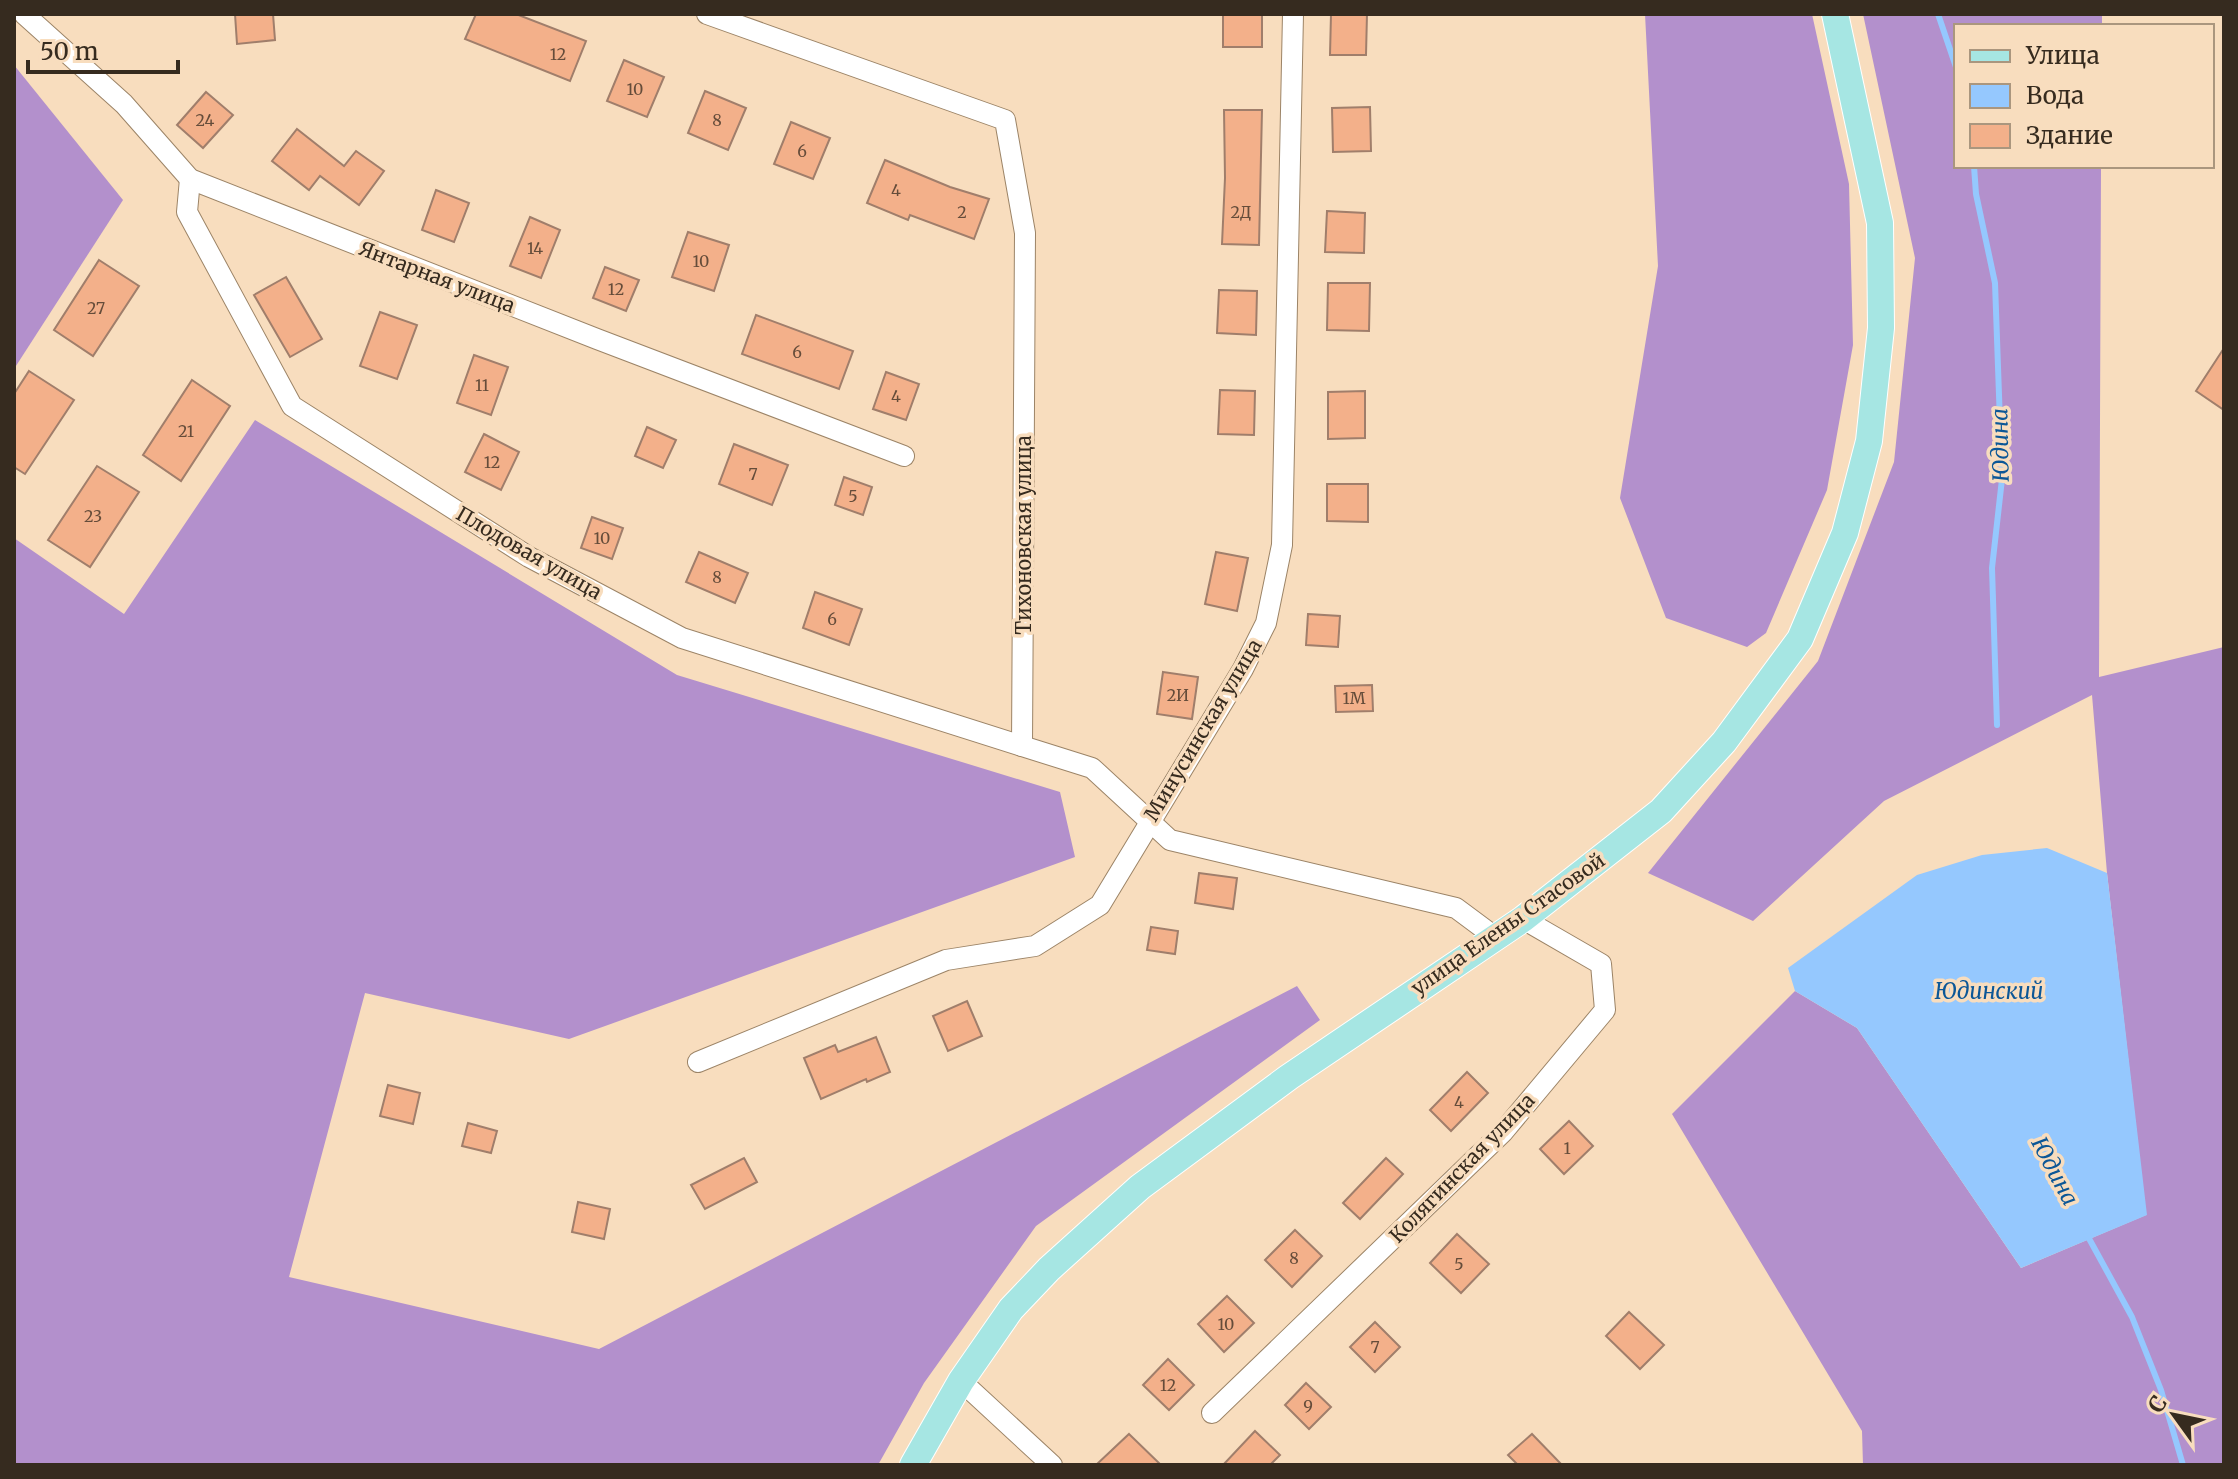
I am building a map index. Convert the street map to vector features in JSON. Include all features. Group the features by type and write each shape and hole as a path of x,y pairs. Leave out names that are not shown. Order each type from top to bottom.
{"main road":[{"name":"улица Елены Стасовой","path":"913,1465 961,1381 1011,1309 1049,1269 1140,1187 1289,1077 1523,919 1661,811 1724,742 1800,639 1845,533 1869,441 1881,328 1880,223 1835,14"}],"street":[{"name":"Янтарная улица","path":"24,14 124,104 190,179 904,456"},
{"name":"Тихоновская улица","path":"707,14 1005,120 1025,233 1022,746"},
{"name":"Минусинская улица","path":"698,1062 946,960 1035,946 1100,905 1243,669 1266,623 1282,545 1293,14"},
{"name":"Плодовая улица","path":"190,179 187,212 292,406 529,557 682,638 1022,746"},
{"path":"1022,746 1092,768 1170,840 1456,908 1495,937"},
{"name":"Колягинская улица","path":"1212,1413 1503,1132 1605,1010 1601,964 1523,919"},
{"path":"961,1381 1052,1465"}],"shaded area":[{"path":"1645,14 1812,14 1849,184 1853,345 1827,490 1766,633 1747,647 1666,618 1620,498 1658,266"},
{"path":"1863,14 2102,14 2102,24 1954,24 1954,168 2101,168 2099,677 2224,647 2224,1465 1863,1465 1862,1431 1672,1114 1795,991 1857,1028 2021,1268 2146,1215 2107,873 2092,695 1884,801 1753,921 1648,873 1818,661 1894,462 1915,258"},
{"path":"14,65 123,200 14,369"},
{"path":"255,420 677,675 1060,792 1075,857 569,1039 365,993 289,1277 599,1349 1297,986 1320,1020 1036,1226 924,1383 878,1465 14,1465 14,538 124,614"}],"water":[{"name":"Юдинский","path":"2047,848 2107,873 2147,1215 2021,1268 1857,1028 1795,991 1788,968 1917,875 1982,855"}],"building":[{"path":"235,14 273,14 275,40 237,44"},
{"path":"476,14 516,14 586,41 570,81 465,39"},
{"path":"1223,14 1262,14 1262,47 1223,47"},
{"path":"1331,14 1367,14 1366,55 1330,55"},
{"path":"624,60 664,77 647,117 607,101"},
{"path":"705,91 746,108 728,150 688,133"},
{"path":"206,92 233,115 203,148 177,125"},
{"path":"1370,107 1371,151 1333,152 1332,108"},
{"path":"1224,110 1262,110 1259,245 1222,244"},
{"path":"791,122 830,138 813,179 774,164"},
{"path":"297,129 344,166 356,151 384,171 359,205 320,176 309,190 272,161"},
{"path":"885,160 950,187 989,199 974,239 910,215 908,220 867,203"},
{"path":"436,190 469,203 454,242 422,230"},
{"path":"1327,211 1365,213 1364,253 1325,252"},
{"path":"530,217 560,230 541,278 510,266"},
{"path":"688,232 729,245 714,291 672,277"},
{"path":"99,260 139,286 93,356 54,330"},
{"path":"605,267 639,280 626,311 593,298"},
{"path":"286,277 322,339 290,357 254,295"},
{"path":"1328,283 1370,283 1369,331 1327,330"},
{"path":"1219,290 1257,291 1256,335 1217,333"},
{"path":"380,312 417,325 397,379 360,366"},
{"path":"756,315 853,351 839,389 742,354"},
{"path":"2224,348 2224,410 2196,391"},
{"path":"474,355 508,367 491,415 457,403"},
{"path":"29,371 74,400 25,474 14,467 14,394"},
{"path":"886,372 919,384 906,420 873,409"},
{"path":"192,380 230,406 181,481 143,455"},
{"path":"1220,390 1255,391 1254,435 1218,434"},
{"path":"1365,391 1365,438 1328,439 1328,392"},
{"path":"647,427 676,440 663,468 635,456"},
{"path":"484,434 519,452 501,490 465,472"},
{"path":"734,444 788,465 772,505 719,484"},
{"path":"97,466 139,492 90,567 48,540"},
{"path":"844,477 872,487 863,515 835,505"},
{"path":"1327,484 1368,484 1368,522 1327,521"},
{"path":"592,517 623,528 612,559 581,548"},
{"path":"699,552 748,573 735,603 686,582"},
{"path":"1216,552 1248,558 1237,611 1205,604"},
{"path":"815,592 862,609 849,645 803,628"},
{"path":"1308,614 1340,616 1338,647 1306,645"},
{"path":"1163,672 1198,677 1192,719 1157,714"},
{"path":"1372,685 1373,711 1336,712 1335,686"},
{"path":"1199,873 1237,878 1233,909 1195,903"},
{"path":"1151,927 1178,931 1175,954 1147,950"},
{"path":"967,1001 982,1036 948,1051 933,1016"},
{"path":"876,1037 890,1072 821,1099 804,1058 835,1045 838,1052"},
{"path":"1467,1072 1488,1093 1451,1131 1430,1110"},
{"path":"388,1085 420,1093 413,1124 380,1116"},
{"path":"1569,1121 1593,1146 1564,1174 1540,1149"},
{"path":"468,1123 497,1131 491,1153 462,1146"},
{"path":"744,1158 757,1182 705,1209 691,1185"},
{"path":"1386,1158 1403,1174 1360,1219 1343,1203"},
{"path":"578,1202 610,1209 604,1239 572,1232"},
{"path":"1295,1230 1322,1256 1292,1287 1265,1260"},
{"path":"1457,1234 1489,1264 1461,1293 1430,1263"},
{"path":"1227,1296 1254,1323 1224,1352 1198,1324"},
{"path":"1629,1312 1664,1345 1640,1369 1606,1336"},
{"path":"1375,1322 1400,1347 1375,1372 1350,1347"},
{"path":"1168,1359 1194,1385 1169,1410 1143,1385"},
{"path":"1306,1383 1331,1407 1309,1429 1285,1405"},
{"path":"1255,1431 1280,1455 1270,1465 1223,1465"},
{"path":"1129,1434 1161,1465 1096,1465"},
{"path":"1532,1434 1562,1465 1518,1465 1508,1455"}],"waterway":[{"name":"Юдина","path":"1938,14 1954,61"},
{"name":"Юдина","path":"1974,168 1976,194 1995,283 2002,479 1992,568 1997,725"},
{"name":"Юдина","path":"2086,1233 2132,1317 2161,1390 2183,1465"}]}
